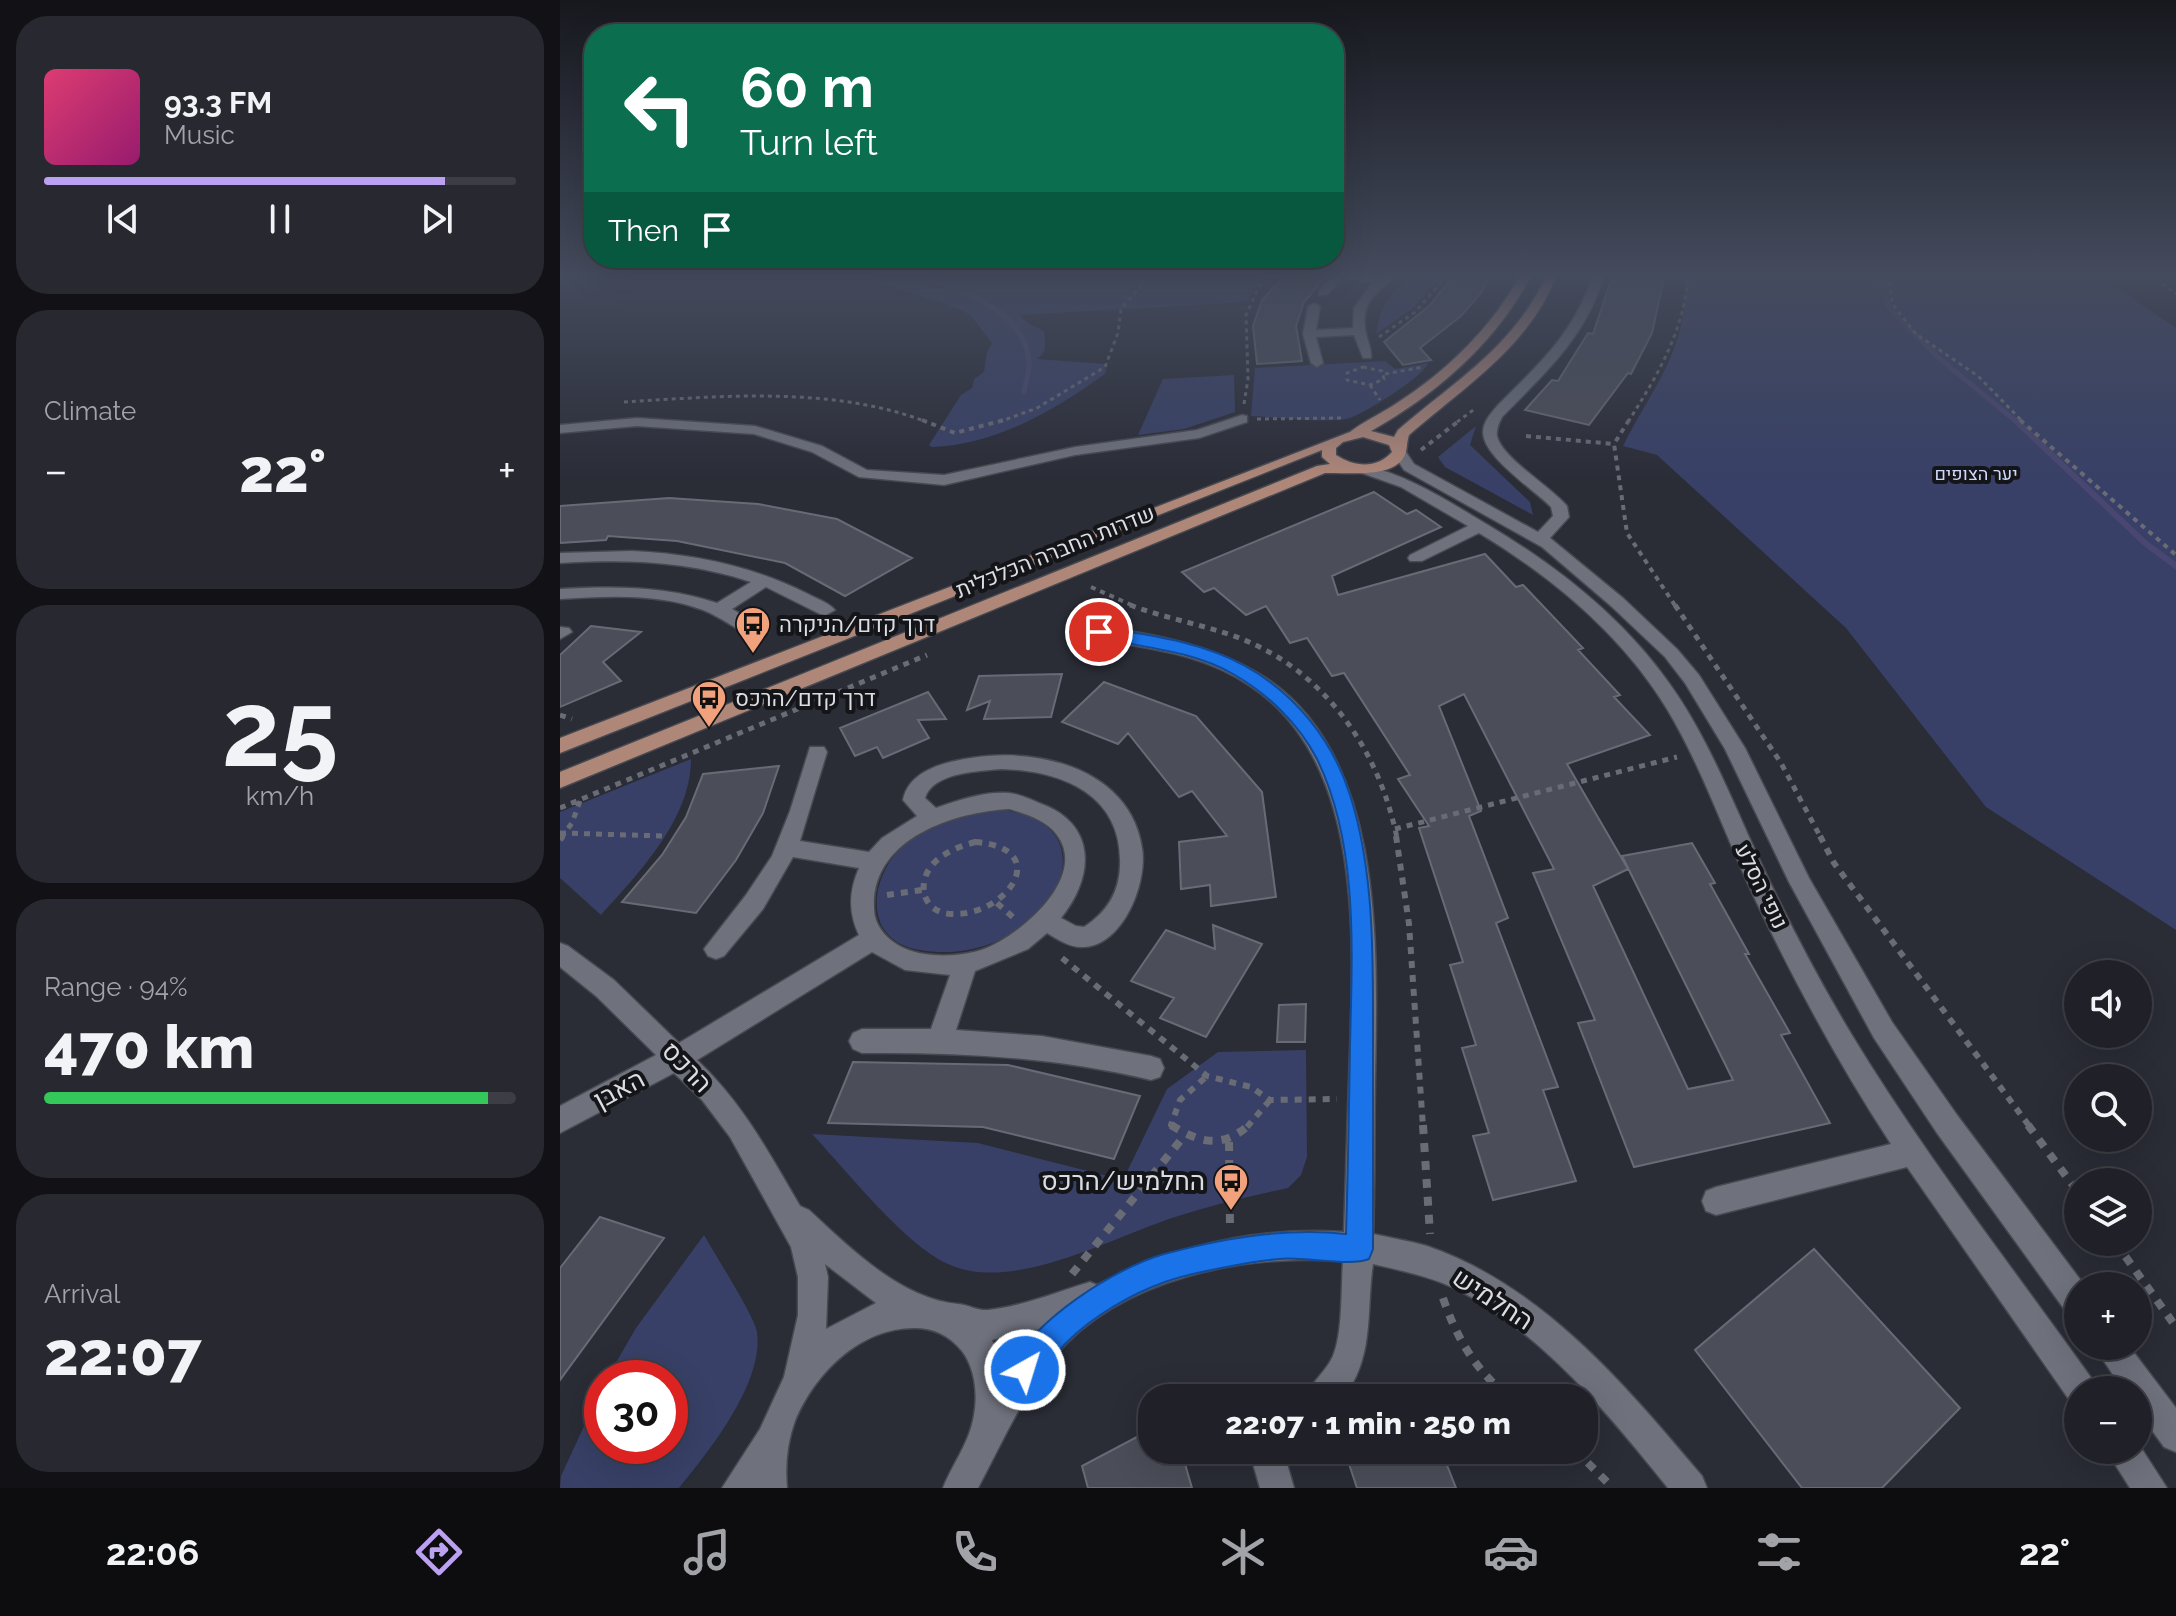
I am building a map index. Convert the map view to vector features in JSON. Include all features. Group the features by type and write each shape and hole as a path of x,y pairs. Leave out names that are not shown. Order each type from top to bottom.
{"main road":[{"path":"1356,433 1403,405 1473,343"},
{"path":"1398,449 1403,433 1464,385 1506,343"},
{"path":"1356,433 1388,438 1398,449"},
{"name":"שדרות החברה הכלכלית","path":"560,746 1356,433"},
{"path":"1338,439 1331,444 1328,453 1336,463 1356,468"},
{"name":"שדרות החברה הכלכלית","path":"560,780 1322,469 1389,464 1398,449"}],"street":[{"path":"1312,343 1317,363"},
{"path":"1363,343 1365,350"},
{"path":"1540,539 1561,517 1559,506 1500,452 1491,440 1491,425 1496,415 1568,343"},
{"path":"560,429 637,422 755,430 817,449 864,474 944,480 1075,451 1199,434 1242,419"},
{"name":"נופי הסלע","path":"1398,449 1409,467 1540,539 1594,580 1671,653 1707,700 1750,777 1800,882 1883,1030 1947,1124 2064,1283"},
{"name":"נופי הסלע","path":"1356,468 1382,474 1480,526 1548,571 1622,639 1661,685 1700,752 1761,886 1810,983 1869,1085 2071,1376"},
{"path":"1416,558 1480,526"},
{"path":"560,558 666,558 724,566 766,580 826,610"},
{"path":"718,610 766,580"},
{"path":"560,594 668,597 718,610 759,632"},
{"path":"1076,629 1177,645 1239,670 1282,701 1304,724 1325,757 1340,794 1349,831 1359,905 1360,1249 1350,1353 1335,1384"},
{"path":"716,949 749,912 789,848 817,752"},
{"path":"931,816 914,800 916,789 941,773 979,764 1018,763 1055,768 1081,777 1100,790 1119,811 1131,839 1133,861 1122,904 1109,922 1093,935 1082,938 1040,928"},
{"path":"994,800 1026,804 1057,819 1072,840 1076,868 1067,895 1040,928 994,956 938,966 906,961 873,939 861,906 864,887 876,862 900,836 931,816 950,808 994,800"},
{"path":"789,848 876,862"},
{"name":"האבן","path":"560,1120 678,1057 873,939"},
{"name":"הרכס","path":"560,953 605,988 711,1091 740,1128 805,1243 813,1277 813,1315 799,1384"},
{"path":"940,1041 966,963"},
{"path":"862,1041 982,1040 1047,1046 1151,1068"},
{"path":"1716,1201 1914,1152"},
{"name":"הרכס","path":"785,1207 845,1264 890,1296 920,1310"},
{"name":"החלמיש","path":"985,1435 1025,1370 1056,1332 1088,1306 1163,1268 1278,1245 1322,1245 1432,1263 1470,1280 1523,1314 1616,1400 1690,1488"},
{"name":"החלמיש","path":"920,1310 984,1326 1039,1314 1139,1279"},
{"path":"770,1488 771,1442 788,1399 814,1361 847,1332 885,1314 920,1310"},
{"path":"952,1318 976,1340 989,1371 992,1406 981,1448 960,1488"},
{"path":"2120,1360 2176,1435"},
{"path":"739,1488 775,1432"},
{"path":"1270,1464 1277,1488"},
{"path":"2133,1464 2150,1488"}],"path":[{"path":"619,403 704,397 847,400 890,408 955,433 986,427 1037,408 1105,367 1114,343"},
{"path":"1247,343 1248,379 1242,419 1345,418"},
{"path":"1365,350 1374,343"},
{"path":"1671,343 1662,368 1614,444 1627,533 1781,763 1834,863 2064,1173"},
{"path":"1930,343 1978,376 2019,419 2176,555"},
{"path":"1363,367 1377,369 1385,377 1376,384 1363,385 1346,377 1351,370 1363,367"},
{"path":"1526,436 1614,444"},
{"path":"1395,829 1700,752"},
{"path":"560,840 572,823 580,800"},
{"path":"563,833 663,836"},
{"path":"975,842 990,842 1005,847 1014,855 1018,866 1017,878 1009,893 994,905 963,915 941,912 929,906 922,890 924,878 947,852 975,842"},
{"path":"1040,928 1207,1076 1251,1087 1270,1100 1361,1098"},
{"path":"1207,1076 1180,1100 1171,1125 1191,1139 1229,1142 1251,1126 1270,1100"},
{"path":"1039,1314 1185,1135"},
{"path":"1229,1142 1231,1253"},
{"path":"2125,1256 2176,1327"},
{"path":"1589,1464 1613,1488"}],"green space":[{"path":"992,343 1045,343 1037,359 1105,364 1106,373 1024,423 979,440 932,447 929,445 961,395 972,388 974,379 984,372"},
{"name":"יער הצופים","path":"2176,343 2176,930 1986,807 1846,628 1657,455 1623,446 1676,344"},
{"path":"1385,361 1395,369 1428,363 1391,395 1346,419 1251,416 1255,368"},
{"path":"1234,375 1235,412 1184,429 1138,435 1163,379"},
{"path":"1476,426 1470,445 1530,502 1533,515 1445,467 1438,457"},
{"path":"691,759 689,781 673,824 646,863 601,915 560,878 560,812"},
{"path":"991,809 1033,818 1056,838 1063,863 1054,891 1034,917 1003,938 964,951 920,950 900,944 887,933 879,920 877,904 879,887 894,855 907,842 937,824"},
{"path":"1306,1050 1307,1157 1301,1175 1288,1188 1189,1213 1032,1268 1002,1272 974,1271 948,1264 931,1254 895,1224 812,1134 978,1143 1123,1180 1167,1089 1218,1052"},
{"path":"704,1235 742,1299 757,1332 757,1352 743,1394 719,1436 679,1488 560,1488 561,1476 584,1426 584,1464 688,1464 688,1360 617,1360 636,1328"}],"building":[{"path":"1255,343 1299,343 1302,361 1257,364"},
{"path":"1385,343 1426,343 1420,348 1431,360 1403,365"},
{"path":"1581,343 1647,343 1631,374 1628,373 1589,425 1525,410 1552,380 1558,381"},
{"path":"1374,492 1407,514 1416,510 1441,527 1332,576 1338,595 1485,554 1516,587 1523,585 1583,648 1578,650 1620,695 1614,697 1650,735 1567,764 1628,869 1593,886 1688,1089 1733,1080 1622,856 1692,843 1715,883 1710,884 1749,954 1745,954 1790,1033 1781,1035 1830,1123 1634,1167 1578,1023 1595,1020 1533,873 1554,869 1464,694 1439,706 1481,811 1469,816 1508,918 1496,923 1558,1087 1543,1090 1576,1181 1493,1200 1473,1136 1489,1133 1462,1048 1476,1045 1450,965 1463,962 1419,828 1429,826 1398,779 1410,775 1344,673 1332,676 1307,638 1290,643 1266,606 1246,615 1214,588 1204,592 1182,572"},
{"path":"669,498 758,504 837,519 912,558 845,596 785,563 677,541 608,536 606,540 560,543 560,506"},
{"path":"591,626 641,632 603,662 621,681 560,707 560,655"},
{"path":"1062,674 1051,717 984,719 990,701 967,710 979,676"},
{"path":"1104,682 1196,716 1262,792 1276,897 1211,906 1210,885 1181,889 1179,842 1227,836 1192,791 1179,797 1128,733 1118,744 1062,722"},
{"path":"928,692 946,719 918,720 929,738 883,758 877,747 855,756 840,728"},
{"path":"779,766 763,813 736,860 696,913 622,902 662,855 686,817 703,774"},
{"path":"1213,925 1262,944 1206,1037 1160,1018 1174,998 1131,981 1166,930 1215,949"},
{"path":"1306,1004 1305,1042 1277,1042 1279,1005"},
{"path":"853,1062 1008,1065 1140,1096 1114,1159 983,1127 828,1123"},
{"path":"600,1217 664,1238 560,1380 560,1268"},
{"path":"1814,1249 1960,1408 1882,1488 1802,1488 1695,1350"},
{"path":"1138,1436 1138,1464 1185,1464 1192,1488 1088,1488 1082,1466"},
{"path":"1349,1464 1447,1464 1456,1488 1357,1488"}],"waterway":[{"path":"1024,343 1029,368 1024,392"},
{"path":"1924,343 2017,422"},
{"path":"2015,420 2145,543 2176,566"}],"place":[{"name":"דרך קדם/הניקרה","path":"753,655"},
{"name":"דרך קדם/הרכס","path":"709,729"},
{"name":"החלמיש/הרכס","path":"1231,1212"}],"route":[{"path":"1025,1370 1056,1332 1088,1306 1163,1268 1278,1245 1360,1249 1362,999 1359,905 1352,843 1340,794 1325,757 1304,724 1282,701 1239,670 1177,645 1099,632"}]}
